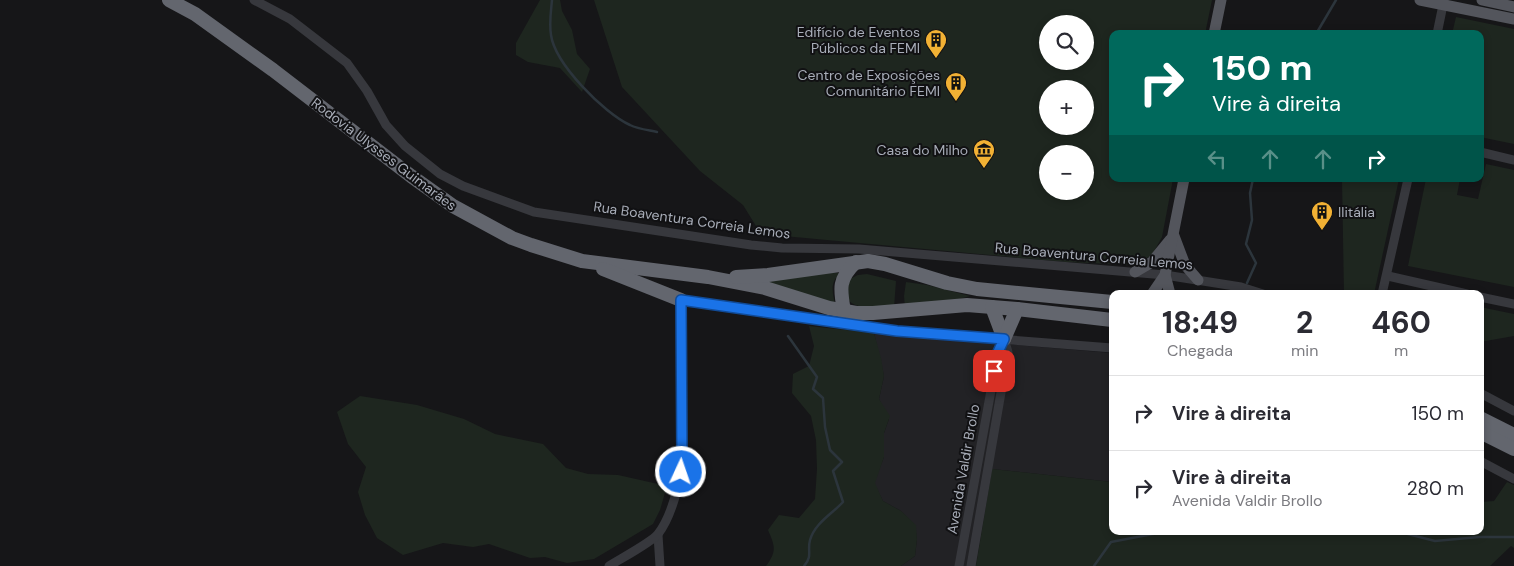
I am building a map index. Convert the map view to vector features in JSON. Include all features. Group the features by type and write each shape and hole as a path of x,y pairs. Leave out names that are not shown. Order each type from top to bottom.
{"highway":[{"name":"Rodovia Ulysses Guimarães","path":"168,0 195,14 273,70 453,206 512,238 582,261 708,277 765,288 844,311 872,313 968,305 1109,320"},
{"path":"582,261 681,300"},
{"name":"Rodovia Ulysses Guimarães","path":"708,277 760,276 868,261 947,283 977,289 1109,302"},
{"path":"844,311 842,280 856,262"},
{"path":"992,307 1004,339"},
{"path":"1004,339 1016,309"},
{"path":"1484,420 1514,435"},
{"path":"1484,434 1514,449"}],"main road":[{"path":"1215,30 1221,0"},
{"path":"1420,0 1443,2 1514,19"},
{"path":"1482,0 1514,7"},
{"path":"1155,290 1165,275 1183,182"},
{"path":"1135,272 1160,255 1174,234"},
{"path":"1174,234 1179,253 1185,265 1198,280"},
{"path":"1165,275 1169,290"}],"street":[{"name":"Rua Boaventura Correia Lemos","path":"254,0 290,19 347,63 386,124 405,146 440,174 463,186 534,212 759,246 859,249 1135,272 1198,280 1250,290"},
{"path":"1438,30 1443,2"},
{"path":"1484,153 1514,160"},
{"path":"1383,290 1388,276 1407,182"},
{"path":"1388,276 1449,290"},
{"path":"1484,298 1514,304"},
{"path":"609,566 658,534 669,513 680,483 682,461 681,300 897,331 1109,348"},
{"name":"Avenida Valdir Brollo","path":"959,566 998,352 1004,339"},
{"name":"Avenida Valdir Brollo","path":"971,566 1008,352 1004,339"},
{"path":"1484,395 1514,411"},
{"path":"1484,462 1514,479"},
{"path":"658,534 660,566"}],"shaded area":[{"path":"540,0 560,0 562,11 572,30 577,54 590,69 582,92 560,68 528,62 516,55 516,43"},
{"path":"594,0 1212,0 1206,30 1109,30 1109,182 1172,182 1162,237 1152,255 1135,265 1066,262 761,234 743,205 700,171 622,87"},
{"path":"1456,17 1514,29 1514,144 1484,138 1484,30 1453,30"},
{"path":"1486,164 1514,170 1514,287 1408,266 1425,182 1459,182 1457,195 1478,199 1482,182 1484,182"},
{"path":"1342,182 1398,182 1375,290 1344,290"},
{"path":"841,273 833,283 835,304 752,281"},
{"path":"867,274 896,281 894,308 866,308 853,304 849,300 847,291 850,279 858,275"},
{"path":"906,282 927,285 970,296 952,301 905,308"},
{"path":"1484,308 1514,314 1514,336 1484,341"},
{"path":"809,326 874,333 884,376 879,399 890,416 884,433 884,457 875,483 883,501 901,511 916,525 915,556 901,566 766,566 774,548 768,530 779,515 799,518 815,499 816,440 811,416 792,393 793,374 809,366 814,346"},
{"path":"874,333 1109,353 1109,482 992,469 976,566 901,566 915,556 917,539 915,525 901,511 883,501 874,483 884,457 884,433 889,419 879,399 884,376"},
{"path":"360,396 417,405 464,419 495,434 543,444 566,468 588,474 618,475 667,486 660,510 653,524 594,559 567,563 545,557 530,558 489,544 473,547 443,543 403,555 377,538 365,515 358,492 366,467 348,444 337,412"},
{"path":"992,469 1109,482 1109,535 1484,535 1484,502 1494,501 1507,482 1514,485 1514,548 1511,546 1490,566 976,566"}],"waterway":[{"path":"552,0 550,22 554,47 571,73 595,99 619,119 636,128 657,132"},
{"path":"1318,30 1336,0"},
{"path":"1247,283 1256,263 1246,244 1252,220 1250,193 1252,182"},
{"path":"788,336 817,377 813,389 823,398 825,427 830,450 842,462 833,471 843,502 812,534 808,559 804,566"},
{"path":"1094,566 1111,542 1148,535"},
{"path":"1412,535 1435,541 1479,537 1514,537"}],"place":[{"name":"Edifício de Eventos Públicos da FEMI","path":"936,59"},
{"name":"Centro de Exposições Comunitário FEMI","path":"956,102"},
{"name":"Casa do Milho","path":"984,169"},
{"name":"Ilitália","path":"1322,231"}],"route":[{"path":"681,472 681,300 897,331 1004,339 998,352 994,371"}]}
